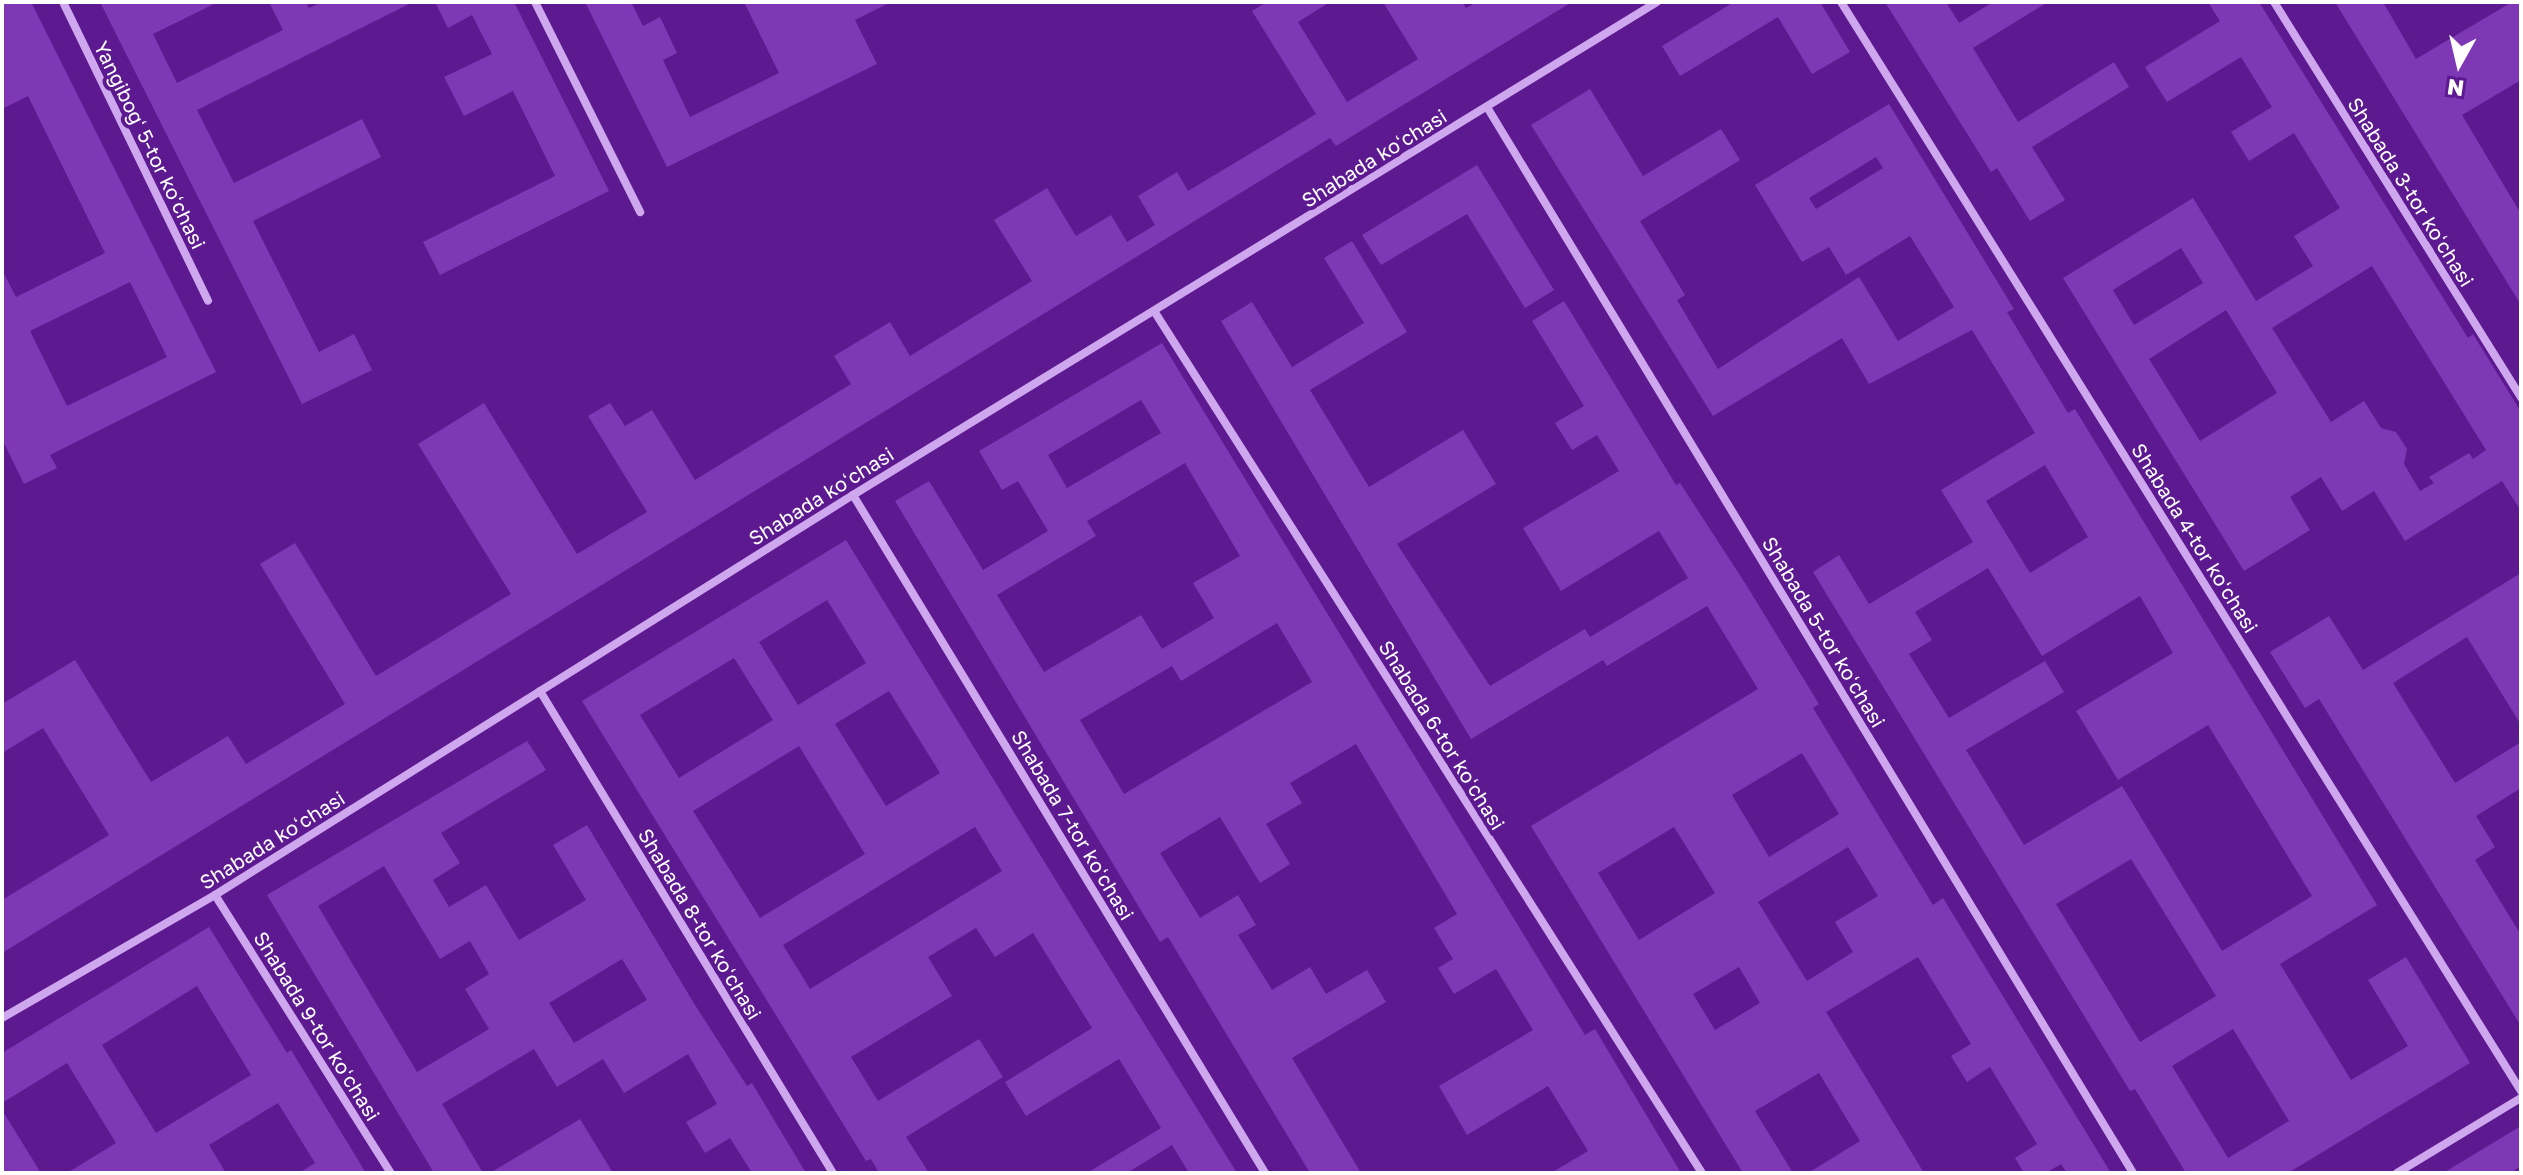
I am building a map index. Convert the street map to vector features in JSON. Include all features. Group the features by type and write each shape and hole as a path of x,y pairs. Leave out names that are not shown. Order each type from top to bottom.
{"street":[{"name":"Yangibogʻ 5-tor koʻchasi","path":"63,2 208,301"},
{"path":"535,2 640,212"},
{"name":"Shabada koʻchasi","path":"2,1018 215,895 853,495 1156,314 1657,2"},
{"name":"Shabada 4-tor koʻchasi","path":"1841,2 2521,1091"},
{"name":"Shabada 3-tor koʻchasi","path":"2274,2 2521,398"},
{"name":"Shabada 5-tor koʻchasi","path":"1487,107 2133,1173"},
{"name":"Shabada 6-tor koʻchasi","path":"1156,314 1702,1173"},
{"name":"Shabada 7-tor koʻchasi","path":"853,495 1265,1173"},
{"name":"Shabada 8-tor koʻchasi","path":"540,691 833,1173"},
{"name":"Shabada 9-tor koʻchasi","path":"215,895 391,1173"},
{"path":"2397,1173 2521,1098"}],"building":[{"path":"2,2 31,2 216,372 50,455 57,468 24,484 2,439 2,270 16,297 105,253 28,96 2,109","holes":["130,282 167,357 67,406 30,331"]},
{"path":"100,2 218,2 153,34 177,83 283,30 269,2 306,2 309,8 322,2 413,2 197,110 234,183 362,119 381,157 253,221 319,352 354,334 372,370 302,404"},
{"path":"435,2 514,2 609,191 440,275 423,242 555,176 513,91 464,116 444,77 492,54 472,15 448,28"},
{"path":"585,2 631,2 643,26 660,17 677,53 663,60 690,117 779,73 744,2 891,2 855,20 877,64 667,167"},
{"path":"1267,2 1330,2 1298,22 1347,102 1418,59 1383,2 1462,2 1466,8 1477,2 1572,2 1336,146 1330,138 2,953 2,900 109,835 43,728 2,753 2,704 75,660 151,782 228,736 246,764 345,704 260,564 295,543 376,676 511,594 418,444 484,403 577,554 647,512 588,416 610,403 625,426 652,410 695,480 851,384 834,356 890,322 910,356 1032,281 994,220 1047,188 1076,236 1111,215 1127,242 1155,225 1138,196 1177,172 1188,191 1316,114 1252,11"},
{"path":"1734,2 1820,2 1850,52 1812,74 1778,17 1680,76 1662,46"},
{"path":"1885,2 1946,2 1959,23 1993,2 2048,2 1973,48 2018,122 2114,62 2129,87 2032,147 2065,200 2030,221 1997,168 1991,172"},
{"path":"2208,2 2259,2 2468,338 2473,334 2521,412 2521,511 2502,481 2405,541 2374,491 2342,511 2321,477 2290,497 2310,530 2244,571 2063,278 2193,198 2256,301 2313,266 2294,236 2340,208 2294,133 2249,161 2231,132 2272,107 2241,57 2167,102 2145,67 2220,21","holes":["2181,248 2203,283 2134,325 2113,290","2372,266 2486,450 2473,459 2469,453 2429,477 2434,483 2420,491 2404,464 2407,449 2396,432 2381,428 2364,401 2331,422 2272,328","2226,310 2277,393 2200,441 2149,359"]},
{"path":"2335,2 2383,2 2416,59 2512,2 2521,2 2521,80 2462,115 2521,214 2521,305"},
{"path":"1590,89 1643,176 1721,129 1740,160 1640,221 1685,295 1677,300 1718,369 1859,277 1898,341 1954,307 1910,236 1846,275 1829,247 1802,262 1755,185 1889,104 2014,309 2007,312 2068,413 2075,409 2377,905 2280,964 2351,1080 2408,1046 2368,980 2406,957 2470,1063 2288,1173 2186,1173 2135,1089 2130,1091 1813,572 1839,555 1869,604 1973,542 1941,490 2035,433 1972,330 1869,384 1842,338 1713,416 1531,125","holes":["1876,157 1883,168 1816,209 1809,198","2045,465 2088,537 2030,573 1986,501","1988,568 2042,656 2140,596 2173,653 2076,711 2118,780 2208,725 2312,896 2222,951 2122,786 2024,845 1966,750 2064,692 2045,661 1949,718 1909,654 1932,640 1915,612","2131,859 2216,996 2140,1042 2056,904","2233,1029 2289,1121 2228,1158 2172,1066"]},
{"path":"1477,165 1554,290 1525,308 1467,214 1381,265 1362,235"},
{"path":"1352,241 1407,332 1310,390 1369,487 1463,430 1496,484 1397,544 1490,686 1585,629 1590,637 1688,578 1659,531 1561,591 1523,528 1619,471 1597,435 1572,450 1555,423 1584,406 1532,321 1564,301 1676,485 1680,483 1819,704 1813,708 1933,905 1943,898 2111,1173 2067,1173 2061,1164 2046,1173 2024,1173 2015,1158 2037,1144 1990,1067 1967,1082 1951,1056 1971,1044 1918,957 1826,1012 1924,1173 1808,1173 1860,1141 1819,1073 1755,1111 1793,1173 1743,1173 1531,826 1758,689 1707,606 1607,666 1603,660 1471,739 1221,321 1252,302 1292,367 1364,323 1324,258","holes":["1802,753 1839,814 1769,857 1732,795","1674,827 1715,893 1639,940 1598,873","1848,847 1878,896 1835,922 1853,952 1807,981 1758,902","1739,967 1760,1003 1715,1030 1693,994"]},
{"path":"1162,343 1585,1035 1595,1029 1681,1173 1551,1173 1588,1151 1548,1086 1467,1135 1439,1086 1533,1030 1496,969 1454,994 1438,968 1453,959 1434,928 1457,914 1356,744 1290,783 1302,803 1266,824 1290,864 1260,883 1220,817 1160,853 1200,918 1238,895 1256,925 1238,935 1272,990 1310,967 1326,994 1367,970 1386,1002 1292,1058 1361,1173 1310,1173 1168,937 1160,942 895,501 929,481 983,570 1048,531 1018,481 1002,490 979,451","holes":["1141,400 1161,433 1067,488 1048,455","1185,463 1240,556 1193,583 1214,618 1162,649 1141,615 1044,672 997,595 1096,536 1087,521","1277,623 1312,682 1124,794 1080,720 1172,666 1181,681"]},
{"path":"846,540 1237,1173 1189,1173 1172,1145 1127,1173 1087,1173 1161,1128 1119,1059 1026,1116 1005,1082 1092,1028 1033,933 995,957 976,928 928,957 952,996 851,1057 878,1101 979,1039 1003,1077 906,1137 929,1173 879,1173 871,1159 866,1161 582,701","holes":["827,600 866,663 798,705 759,642","734,658 773,720 679,778 640,715","889,691 940,773 886,806 835,724","799,746 865,854 760,918 693,811","975,827 1002,871 810,989 783,945"]},
{"path":"2521,573 2521,725 2467,637 2393,683 2455,783 2521,742 2521,788 2476,816 2495,847 2475,860 2521,935 2521,1026 2319,699 2305,708 2270,652 2329,616 2363,670"},
{"path":"527,741 546,770 441,833 460,863 433,880 449,907 486,885 519,940 586,900 553,845 587,825 695,1005 747,1086 752,1083 806,1173 752,1173 730,1138 705,1153 686,1122 717,1104 688,1054 624,1093 603,1059 557,1087 534,1049 442,1104 483,1173 434,1173 267,895","holes":["384,866 440,959 470,941 489,974 465,989 489,1029 417,1072 318,906","622,959 647,1000 574,1043 549,1003"]},
{"path":"209,927 287,1053 291,1050 366,1173 299,1173 315,1163 278,1103 209,1145 226,1173 67,1173 116,1143 67,1063 2,1103 2,1053","holes":["197,986 251,1075 156,1133 102,1045"]},
{"path":"2,1110 41,1173 2,1173"},
{"path":"580,1119 613,1173 490,1173"},
{"path":"2521,1126 2521,1166 2510,1173 2443,1173"}]}
